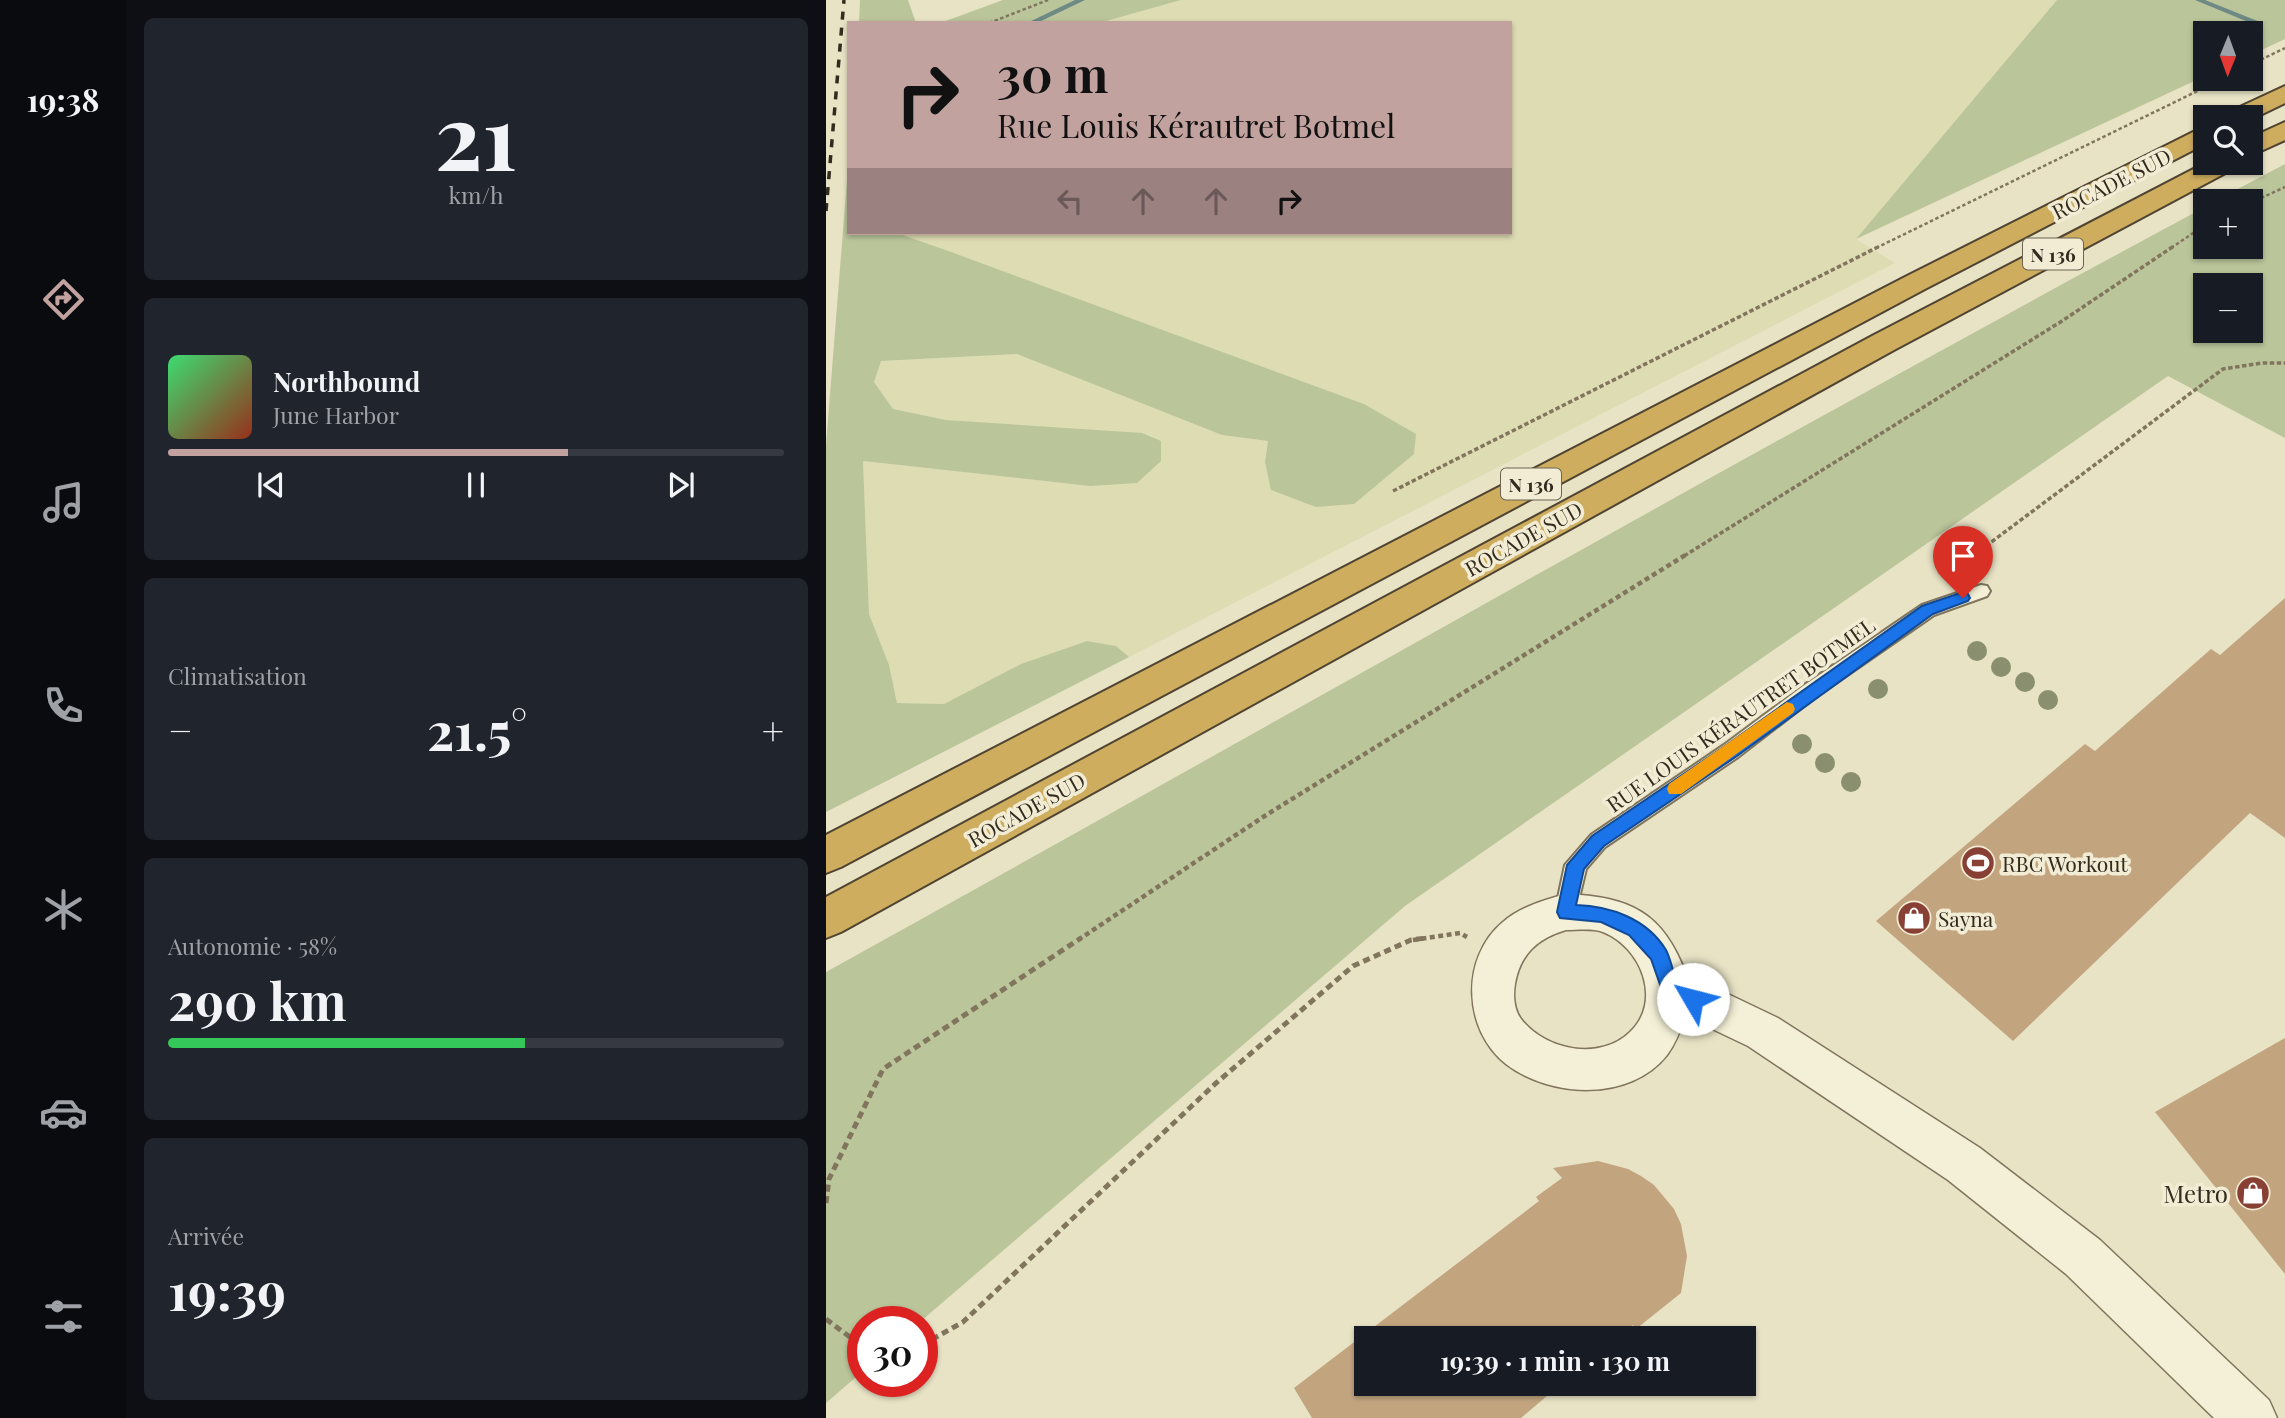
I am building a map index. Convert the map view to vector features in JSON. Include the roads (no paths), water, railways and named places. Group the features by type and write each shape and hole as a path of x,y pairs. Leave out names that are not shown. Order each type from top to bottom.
{"highway":[{"path":"2262,105 2285,93"},
{"path":"2263,141 2285,130"},
{"name":"ROCADE SUD","path":"843,846 1890,295 2193,140"},
{"name":"ROCADE SUD","path":"841,910 1894,337 2201,175"}],"street":[{"path":"1566,912 1602,914 1635,929 1659,954 1669,987 1667,1011 1657,1033 1640,1052 1618,1065 1591,1071 1564,1070 1533,1059 1509,1039 1494,1012 1492,983 1500,956 1517,935 1539,920 1566,912"},
{"path":"1669,987 1763,1032 1964,1164 2083,1257 2250,1418"}],"lane":[{"name":"RUE LOUIS KÉRAUTRET BOTMEL","path":"1566,912 1576,865 1598,841 1731,751 1810,691 1928,610 1981,591"}],"waterway":[{"path":"1034,21 1081,0"},
{"path":"2199,0 2253,21"}],"railway":[{"path":"826,211 844,0"}],"place":[{"name":"RBC Workout","path":"1978,863"},
{"name":"Sayna","path":"1914,918"},
{"name":"Metro","path":"2253,1193"}]}
